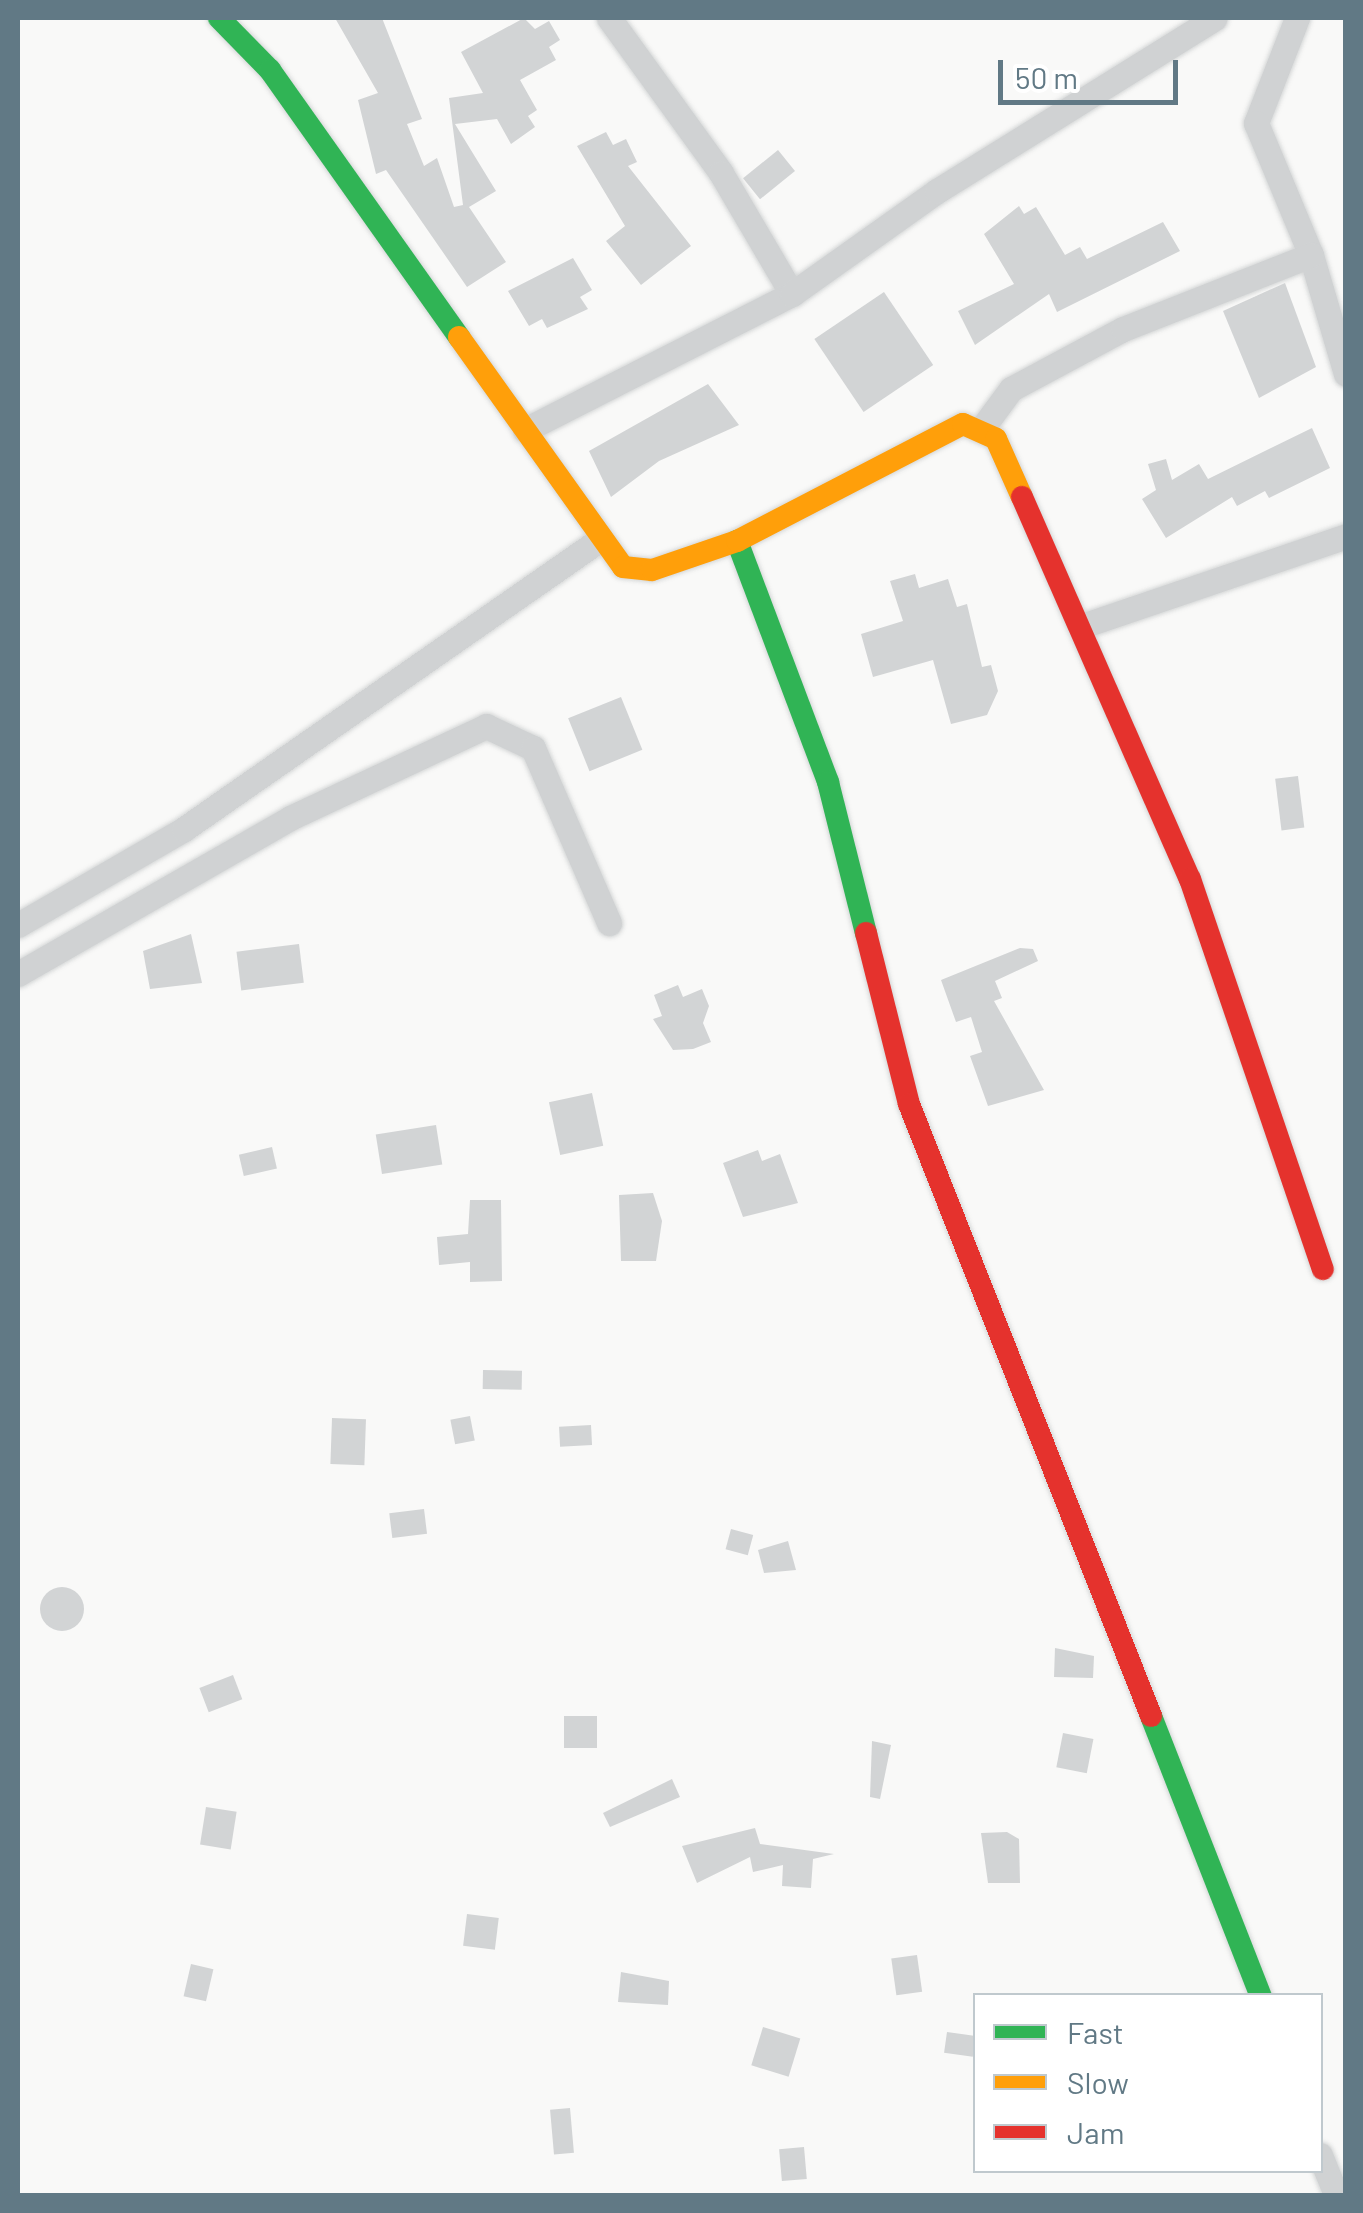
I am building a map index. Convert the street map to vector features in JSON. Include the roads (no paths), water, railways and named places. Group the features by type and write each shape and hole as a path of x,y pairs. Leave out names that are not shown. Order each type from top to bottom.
{"street":[{"path":"219,18 270,70 525,430 598,540 624,566 652,570 737,541 936,434 983,427 1011,389 1123,329 1311,255"},
{"path":"609,18 721,173 792,294"},
{"path":"525,430 792,294 937,190 1214,18"},
{"path":"1297,18 1256,123 1311,255 1346,374"},
{"path":"983,427 1082,626 1190,879 1323,1269"},
{"path":"1082,626 1346,536"},
{"path":"18,925 184,829 598,540"},
{"path":"737,541 828,782 909,1104 1259,1993"},
{"path":"18,974 290,818 486,726 533,748 609,923"},
{"path":"1323,2163 1334,2192"}]}
